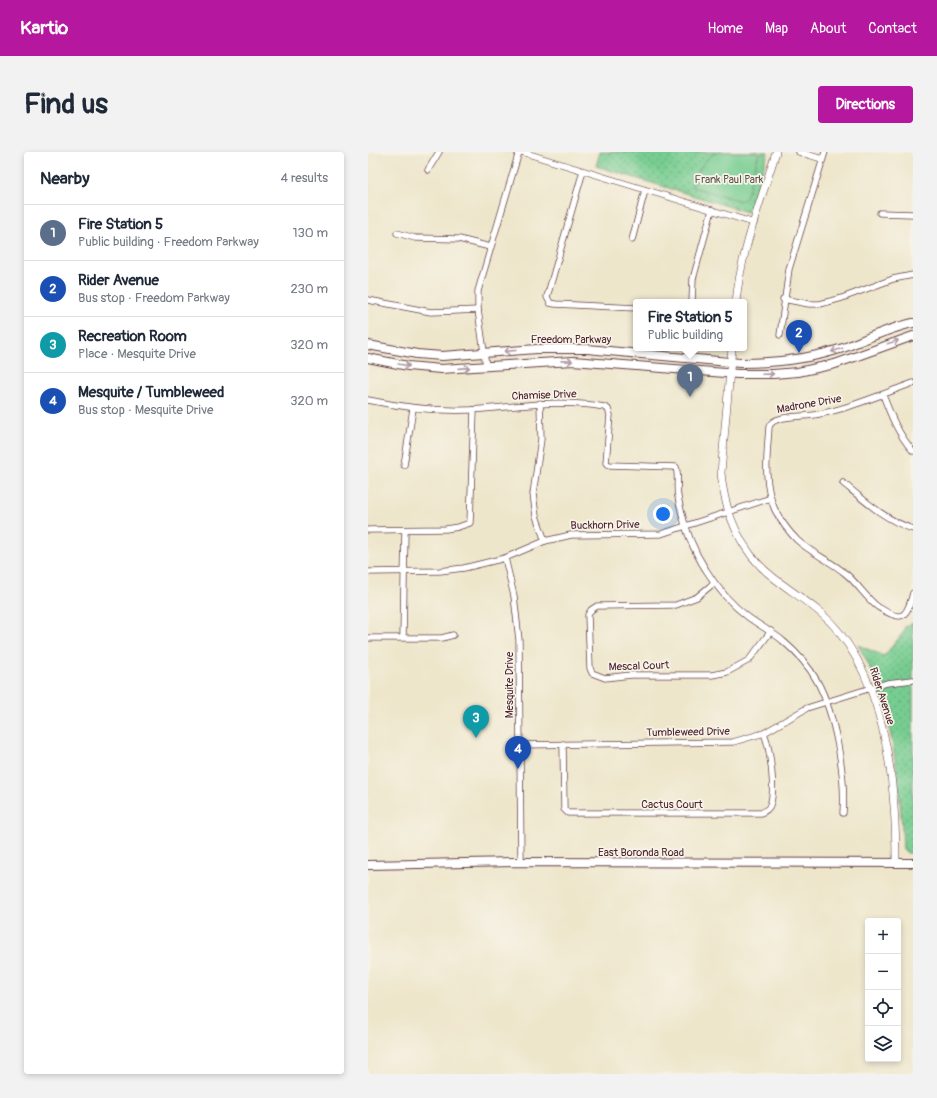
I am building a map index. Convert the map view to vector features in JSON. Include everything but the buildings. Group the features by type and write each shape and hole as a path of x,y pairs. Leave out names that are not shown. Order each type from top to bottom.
{"main road":[{"name":"Freedom Parkway","path":"368,344 417,354 442,356 537,349 587,349 730,362 778,362 822,354 890,329 913,323"},
{"name":"Freedom Parkway","path":"368,358 425,368 441,369 555,361 594,362 729,373 773,374 815,369 835,364 913,336"},
{"name":"East Boronda Road","path":"368,865 521,862 913,863"}],"street":[{"path":"428,170 439,152"},
{"path":"486,366 478,310 480,281 521,152 754,224"},
{"path":"736,299 739,277 776,152"},
{"path":"800,152 822,159"},
{"path":"780,335 783,299 789,269 824,152"},
{"path":"584,171 547,297 550,303 555,304 633,308"},
{"path":"632,240 646,190"},
{"path":"692,299 693,279 712,210"},
{"path":"880,213 913,214"},
{"path":"397,233 416,238 459,239 490,247"},
{"path":"783,299 809,304 832,302 893,279 913,275"},
{"path":"368,300 431,312 478,310"},
{"name":"Rider Avenue","path":"732,351 721,473 722,489 728,512 742,541 764,569 780,583 811,603 840,632 858,660 870,688 882,732 890,772 895,822 896,863"},
{"name":"Madrone Drive","path":"913,384 834,411 802,417 779,418 772,421 770,427 766,472 771,498 782,523 796,539 847,575 877,606 887,612 901,616 906,612 913,593"},
{"path":"883,395 896,427 903,439 913,451"},
{"name":"Chamise Drive","path":"368,400 413,409 474,410 540,403 574,402 608,409 610,414 605,461 609,465 676,467 677,495 684,526"},
{"path":"540,403 541,439 533,494 536,516 545,541"},
{"path":"404,465 413,409"},
{"path":"368,530 446,529 470,523 475,432 474,410"},
{"path":"842,483 882,515 894,522 913,529"},
{"name":"Buckhorn Drive","path":"368,572 452,570 505,558 545,541 571,534 661,534 771,498"},
{"path":"684,526 691,543 714,583 747,616 771,631 796,652 816,680 826,702 837,742 844,794 843,813"},
{"path":"403,637 405,530"},
{"name":"Mesquite Drive","path":"505,558 514,596 518,632 521,862"},
{"name":"Mescal Court","path":"714,583 697,597 676,605 598,606 591,610 588,615 590,668 592,673 606,678 631,675 712,675 728,672 749,660 771,631"},
{"path":"368,638 445,638 453,635"},
{"name":"Tumbleweed Drive","path":"519,745 722,743 744,740 764,733 807,708 894,681 913,680"},
{"name":"Cactus Court","path":"563,744 564,809 568,813 761,813 768,809 771,801 771,758 764,733"}],"green space":[{"name":"Frank Paul Park","path":"600,152 768,152 751,209 747,212 596,166"},
{"path":"717,152 759,152 746,198 741,201 692,187 704,162"},
{"path":"913,623 913,853 907,853 903,849 897,771 887,718 870,668 858,645 884,656 903,633 905,627"}],"place":[{"name":"Rider Avenue","path":"799,353"},
{"name":"Fire Station 5","path":"690,397"},
{"name":"Recreation Room","path":"476,738"},
{"name":"Mesquite / Tumbleweed","path":"518,769"}]}
